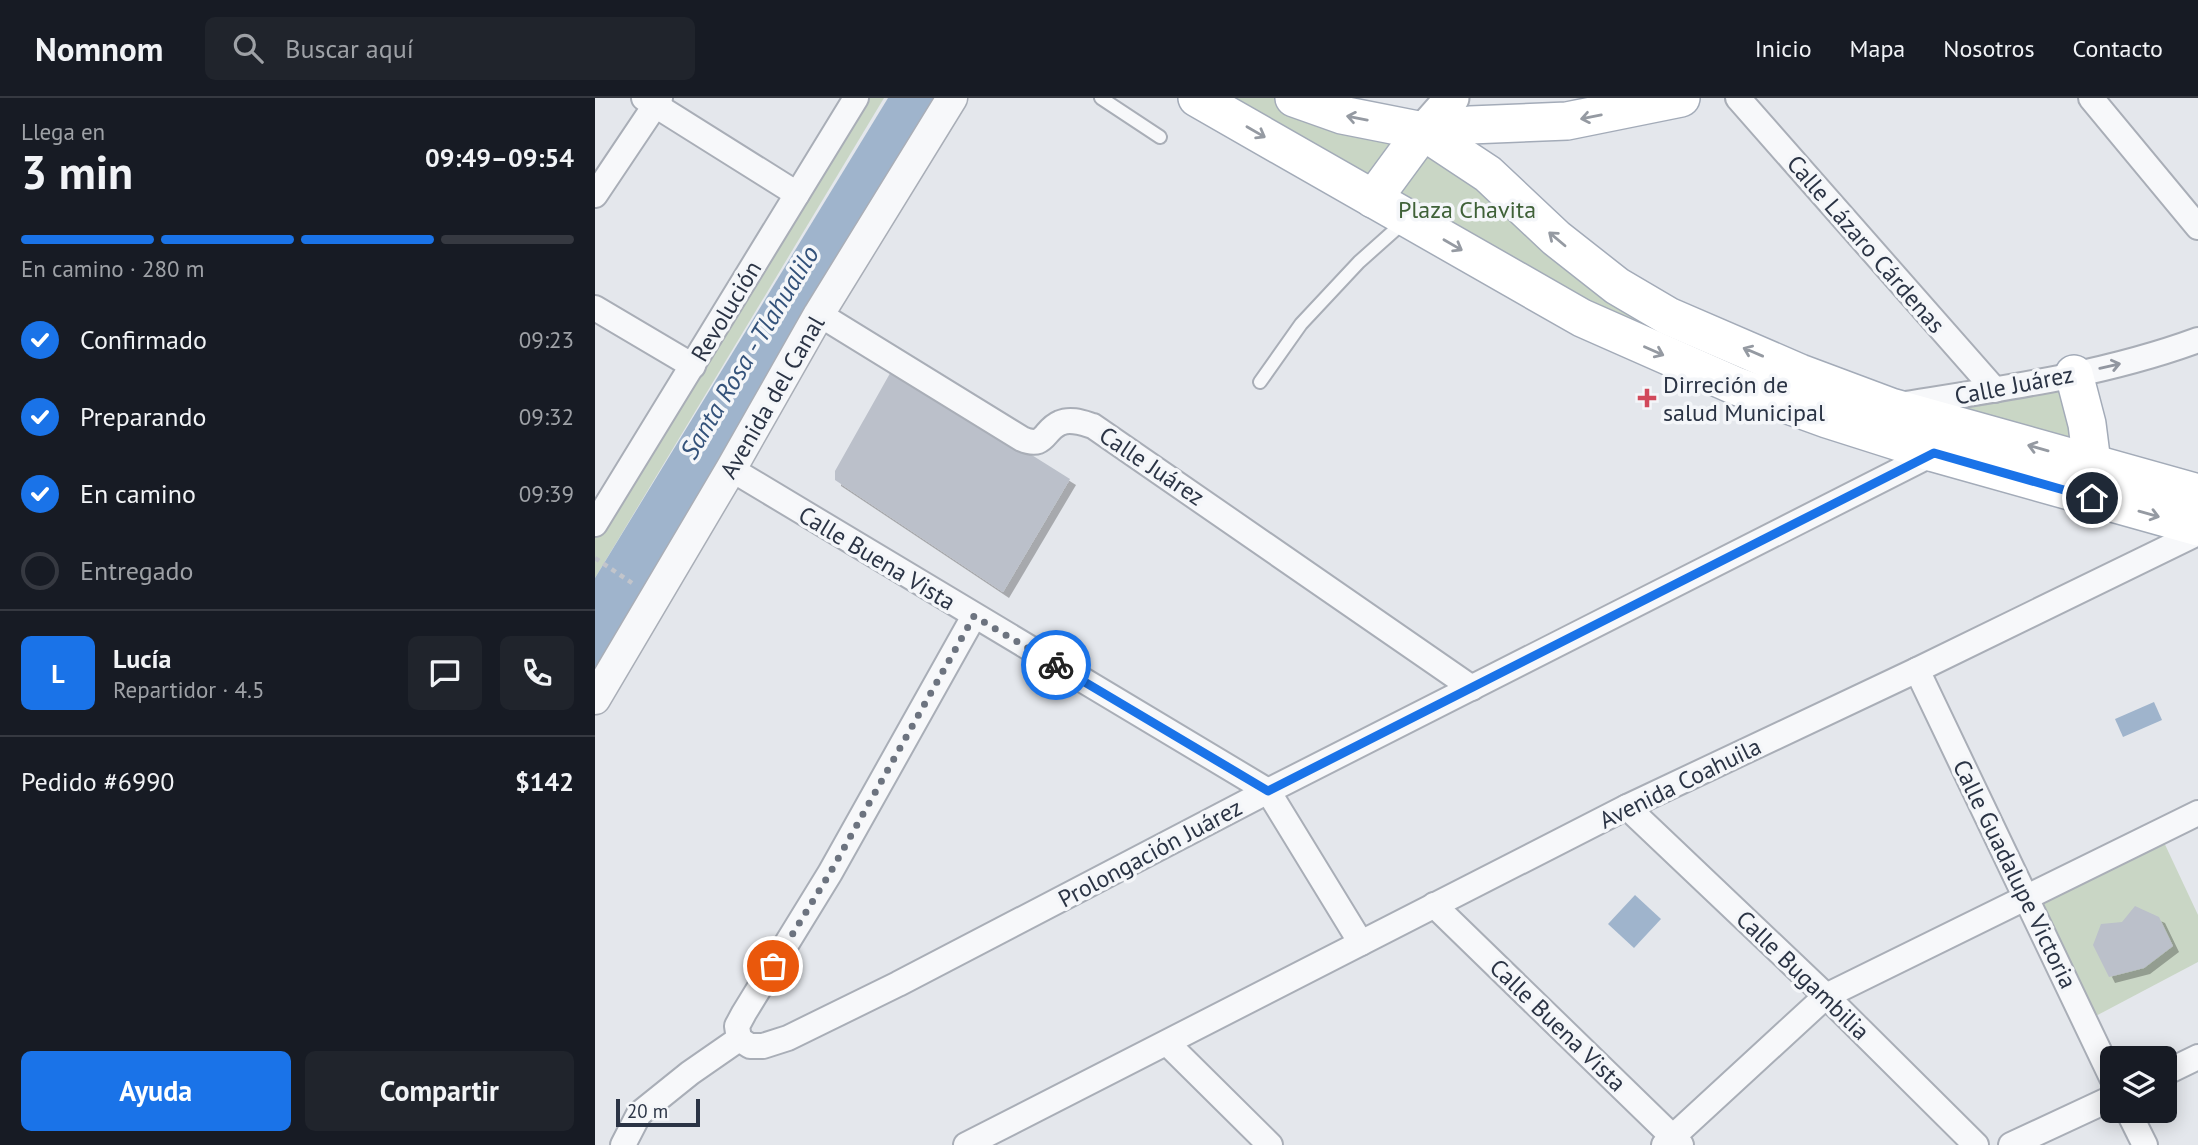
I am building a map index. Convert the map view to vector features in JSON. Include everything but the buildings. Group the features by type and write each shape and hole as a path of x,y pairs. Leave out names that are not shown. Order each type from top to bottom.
{"main road":[{"path":"1196,98 1582,317 1736,386 1934,453 2198,527"},
{"path":"1294,98 1342,115 1423,131 1470,125 1567,121 1681,98"},
{"path":"1373,199 1423,131 1452,98"},
{"path":"1423,131 1488,174 1556,238 1616,286 1668,316 1800,373 1891,407 2198,493"},
{"path":"2074,374 2087,424 2092,463"}],"street":[{"name":"Revolución","path":"595,524 856,98"},
{"name":"Avenida del Canal","path":"595,699 819,314 952,98"},
{"name":"Calle Lázaro Cárdenas","path":"1738,98 1995,390"},
{"path":"2091,98 2198,227"},
{"path":"595,195 653,100 797,194"},
{"path":"595,308 693,366"},
{"name":"Calle Juárez","path":"819,314 1031,443 1040,441 1060,423 1076,421 1093,426 1472,688"},
{"name":"Calle Juárez","path":"1827,419 2074,374 2163,353 2198,340"},
{"name":"Prolongación Juárez","path":"740,1039 750,1046 763,1046 788,1038 1934,453"},
{"name":"Calle Buena Vista","path":"731,469 1268,791 1361,943"},
{"name":"Avenida Coahuila","path":"966,1145 1627,807 2198,533"},
{"path":"623,1145 639,1114 690,1073 740,1039 737,1026 744,1013 830,873 974,616"},
{"name":"Calle Guadalupe Victoria","path":"1917,670 2100,1053"},
{"name":"Calle Bugambilia","path":"1627,807 1826,996 1976,1145"},
{"path":"1673,1142 1826,996 2198,813"},
{"name":"Calle Buena Vista","path":"1434,905 1673,1142"},
{"path":"1167,1042 1270,1145"},
{"path":"2177,1067 2198,1057"},
{"path":"2011,1145 2100,1104"},
{"path":"2134,1123 2145,1145"}],"lane":[{"path":"1101,98 1160,137"},
{"path":"1260,382 1301,324 1359,262 1408,219"}],"path":[{"path":"595,558 639,587"}],"green space":[{"path":"856,98 884,98 595,578 595,520"},
{"name":"Plaza Chavita","path":"1207,98 1284,98 1424,137 1654,323 1606,320"},
{"path":"2072,378 2087,465 1903,408"},
{"path":"2161,836 2198,915 2198,962 2092,1018 2029,896"}],"water":[{"name":"Santa Rosa - Tlahualilo","path":"888,98 935,98 595,678 595,578"},
{"path":"2154,702 2162,720 2123,737 2115,719"},
{"path":"1635,895 1661,919 1634,948 1608,924"}],"way so far":[{"path":"773,966 830,873 974,616 1056,665"}],"place":[{"name":"Dirreción de salud Municipal","path":"1647,398"}],"route":[{"path":"1056,665 1268,791 1934,453 2092,498"}]}
